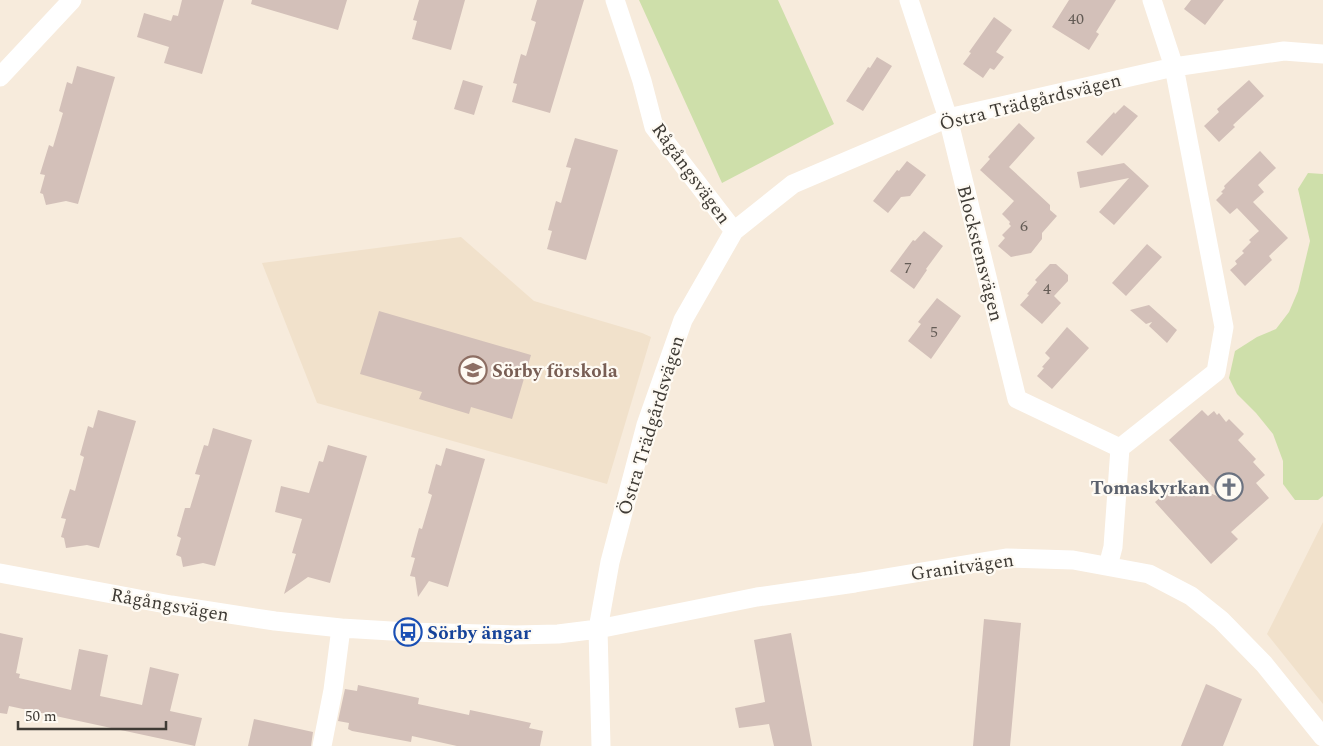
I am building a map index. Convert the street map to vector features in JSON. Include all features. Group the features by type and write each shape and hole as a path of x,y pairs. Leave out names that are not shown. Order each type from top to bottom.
{"street":[{"path":"0,78 72,0"},
{"name":"Rågångsvägen","path":"615,0 642,81 654,127 734,231"},
{"name":"Blockstensvägen","path":"908,0 948,118 1017,399 1120,448"},
{"path":"1108,566 1113,547 1120,448 1216,372 1224,327 1174,67 1152,0"},
{"name":"Östra Trädgårdsvägen","path":"601,746 598,629 610,562 646,425 683,320 734,231 793,184 948,118 1174,67 1284,51 1323,54"},
{"name":"Granitvägen","path":"598,629 757,597 1006,558 1073,560 1149,574 1191,596 1221,620 1264,664 1323,737"},
{"name":"Rågångsvägen","path":"0,573 180,606 275,621 341,628 515,635 558,634 598,629"},
{"path":"322,746 333,690 341,628"}],"shaded area":[{"name":"Sörby förskola","path":"461,237 534,301 651,337 607,484 317,403 262,263"},
{"path":"1323,522 1323,704 1267,634"}],"green space":[{"path":"639,0 778,0 834,124 722,183"},
{"path":"1308,173 1323,174 1323,496 1318,500 1295,500 1283,484 1283,461 1273,434 1237,394 1229,378 1235,351 1257,337 1276,329 1289,312 1298,291 1310,241 1298,189"}],"building":[{"path":"182,0 224,0 202,74 164,63 169,47 137,37 144,13 171,21 173,15 178,16"},
{"path":"252,0 347,0 338,30 251,4"},
{"path":"419,0 465,0 451,50 412,39 417,21 413,20"},
{"path":"537,0 584,0 550,113 512,102 517,84 513,83 521,54 526,56 536,22 531,20"},
{"path":"1069,0 1116,0 1096,32 1099,34 1089,50 1052,27"},
{"path":"1191,0 1224,0 1205,25 1184,9"},
{"path":"994,17 1012,30 996,52 1004,57 994,70 990,68 983,78 963,64 971,53 969,52"},
{"path":"877,57 892,66 863,111 846,101 868,67 870,68"},
{"path":"77,66 115,77 78,204 66,201 46,205 43,194 40,193 45,175 40,174 49,145 53,147 63,113 59,111 67,82 72,84"},
{"path":"463,80 483,86 474,115 454,109"},
{"path":"1249,80 1264,96 1233,125 1235,127 1219,142 1204,126 1219,112 1217,109"},
{"path":"1124,105 1138,116 1102,156 1086,142 1114,112 1115,114"},
{"path":"1019,123 1035,138 1009,167 1050,205 1050,210 1057,216 1042,233 1042,239 1031,253 1011,257 998,246 1005,238 1002,235 1011,226 1010,222 1002,214 1014,201 980,170 990,159 988,157"},
{"path":"575,138 618,150 586,260 547,249 552,231 548,230 556,201 561,203 571,168 566,167"},
{"path":"1260,151 1276,168 1258,185 1264,192 1253,202 1288,238 1269,256 1272,260 1245,286 1230,270 1237,264 1235,261 1244,253 1242,251 1251,242 1249,240 1259,231 1237,208 1230,214 1216,200 1223,193 1221,192 1225,188 1224,186"},
{"path":"907,161 926,175 910,196 901,197 888,213 873,201 897,170 899,171"},
{"path":"1124,163 1149,186 1114,225 1099,212 1129,178 1080,188 1077,172"},
{"path":"924,231 943,246 914,289 890,271 913,240 915,241"},
{"path":"1147,244 1162,257 1126,296 1112,283"},
{"path":"1050,264 1056,264 1068,275 1068,281 1054,296 1061,303 1042,324 1020,305 1037,282 1035,280"},
{"path":"937,298 961,316 931,359 908,341 921,324 918,322"},
{"path":"1149,305 1177,330 1167,343 1149,326 1152,322 1146,324 1130,310"},
{"path":"379,311 531,355 512,419 471,407 469,414 419,399 422,392 360,374"},
{"path":"1067,327 1089,348 1052,389 1037,376 1050,358 1045,353"},
{"path":"98,410 136,421 99,548 87,545 66,548 64,538 61,537 66,519 61,518 70,489 75,491 84,457 80,455 88,426 93,428"},
{"name":"Tomaskyrkan","path":"1202,410 1208,416 1214,411 1217,415 1219,413 1226,422 1229,419 1244,434 1238,440 1256,459 1253,462 1265,475 1256,483 1269,498 1231,532 1238,539 1211,564 1155,502 1180,480 1224,499 1169,440"},
{"path":"213,428 252,440 215,566 203,563 183,567 181,557 176,555 181,538 177,536 185,508 190,508 200,475 195,474 204,445 208,446"},
{"path":"328,445 367,456 330,583 308,577 284,594 296,554 292,553 302,519 275,512 281,486 309,493 319,461 323,462"},
{"path":"446,448 485,459 448,587 429,581 418,597 415,577 410,576 415,558 411,557 419,528 422,529 432,495 428,493 436,464 441,466"},
{"path":"984,619 1021,623 1010,746 973,746"},
{"path":"0,633 23,638 16,673 20,674 19,678 71,690 79,649 108,655 100,696 142,705 150,667 179,674 170,711 202,718 195,746 9,706 7,714 0,713"},
{"path":"791,633 812,746 774,746 769,724 739,728 735,708 765,702 754,640"},
{"path":"1206,684 1242,699 1223,746 1181,746"},
{"path":"358,685 419,698 418,704 469,715 470,710 531,723 529,728 543,731 540,746 457,746 412,736 411,742 352,731 348,729 349,723 338,721 345,689 357,691"},
{"path":"254,719 313,732 311,746 248,746"}],"place":[{"name":"Sörby förskola","path":"473,370"},
{"name":"Tomaskyrkan","path":"1229,487"},
{"name":"Sörby ängar","path":"408,632"}]}
